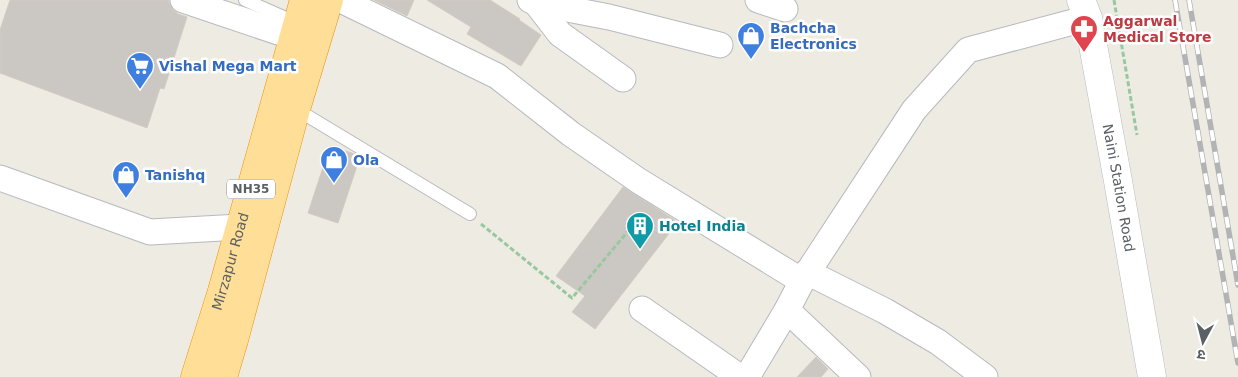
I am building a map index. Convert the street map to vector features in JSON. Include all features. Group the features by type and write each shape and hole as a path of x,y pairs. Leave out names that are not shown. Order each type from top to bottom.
{"highway":[{"name":"Mirzapur Road","path":"222,377 234,340 296,109 329,0"},
{"name":"Mirzapur Road","path":"195,377 222,291 298,20"}],"street":[{"path":"183,0 298,20"},
{"path":"341,0 497,76 571,134 638,181 804,277 885,311 938,342 985,377"},
{"path":"758,0 785,8"},
{"path":"533,1 609,17 720,45"},
{"path":"533,1 560,34 623,79"},
{"path":"747,377 787,310 804,277 914,110 968,50 1085,9"},
{"name":"Naini Station Road","path":"1085,9 1118,181 1152,377"},
{"path":"0,178 150,232 240,228"},
{"path":"642,309 740,377"},
{"path":"787,310 858,377"}],"lane":[{"path":"245,0 298,20"},
{"path":"296,109 470,214"}],"path":[{"path":"1114,0 1138,143"},
{"path":"470,214 572,298 639,218"}],"building":[{"path":"10,0 169,0 173,10 187,17 164,89 160,88 147,128 0,73 0,30"},
{"path":"374,0 414,0 407,16"},
{"path":"427,0 490,0 541,35 521,66 467,34 471,27"},
{"name":"Ola","path":"330,146 360,157 338,223 308,213"},
{"name":"Hotel India","path":"623,187 678,222 595,329 572,312 585,296 556,276"},
{"path":"816,357 828,369 821,377 797,377"}],"railway":[{"path":"1175,0 1238,363"},
{"path":"1189,0 1238,285"}],"place":[{"name":"Aggarwal Medical Store","path":"1084,53"},
{"name":"Bachcha Electronics","path":"751,60"},
{"name":"Vishal Mega Mart","path":"140,90"},
{"name":"Ola","path":"334,184"},
{"name":"Tanishq","path":"126,199"},
{"name":"Hotel India","path":"640,250"}]}
